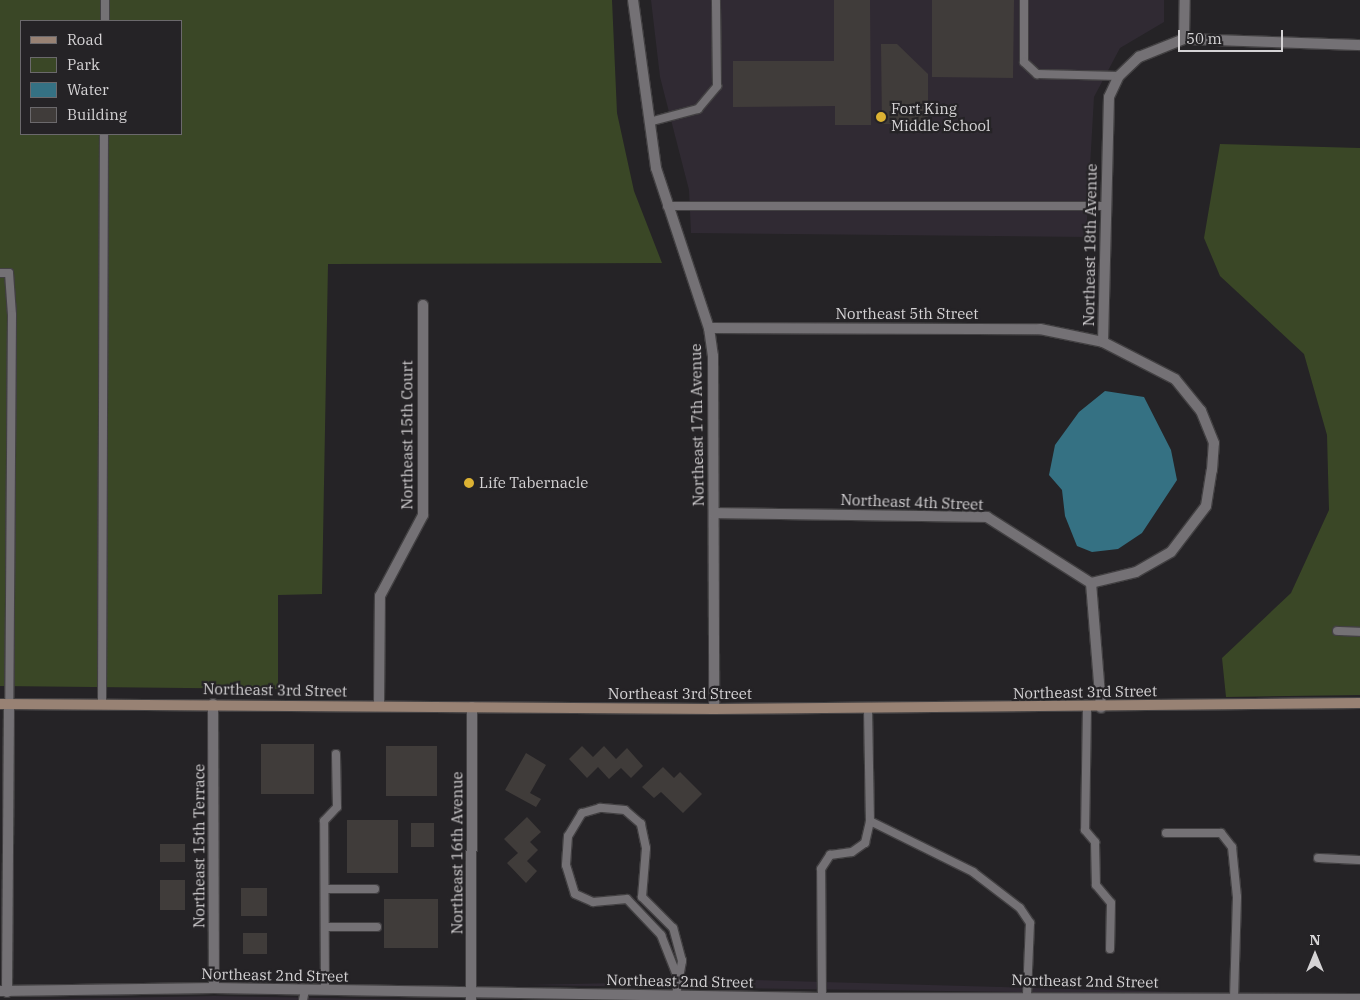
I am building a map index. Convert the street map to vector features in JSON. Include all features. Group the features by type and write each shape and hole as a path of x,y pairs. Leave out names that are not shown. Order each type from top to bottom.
{"street":[{"name":"Northeast 17th Avenue","path":"633,0 649,122 667,206 709,328 714,513 714,709"},
{"path":"1185,0 1184,39 1360,44"},
{"name":"Northeast 18th Avenue","path":"1091,583 1136,572 1171,552 1206,506 1214,443 1201,411 1175,379 1102,342 1107,206 1106,122 1109,97 1119,76 1139,57 1184,39"},
{"name":"Northeast 15th Court","path":"379,706 380,596 423,515 423,305"},
{"name":"Northeast 5th Street","path":"709,328 1040,329 1102,342"},
{"name":"Northeast 4th Street","path":"714,513 987,517 1091,583"},
{"path":"1091,583 1101,708"},
{"name":"Northeast 3rd Street","path":"4,704 102,702 472,707 868,709 1101,708 1360,703"},
{"path":"4,704 5,994"},
{"name":"Northeast 15th Terrace","path":"213,704 214,988"},
{"name":"Northeast 16th Avenue","path":"471,996 472,707"},
{"name":"Northeast 2nd Street","path":"5,994 214,988 304,995 325,990 536,997 676,995 822,998 984,998 1027,996 1360,999"}],"lane":[{"path":"105,0 105,20"},
{"path":"649,122 698,109 717,86 716,0"},
{"path":"1024,0 1024,62 1037,74 1119,76"},
{"path":"102,702 104,135"},
{"path":"667,206 1107,206"},
{"path":"0,273 9,273 12,315 4,704"},
{"path":"1337,631 1360,632"},
{"path":"1087,708 1085,830 1095,842 1096,885 1111,903 1110,949"},
{"path":"822,998 821,869 830,856 852,852 865,843 870,821 868,709"},
{"path":"325,990 324,821 338,807 336,754"},
{"path":"676,973 682,961 673,928 642,896 646,848 641,824 625,810 600,808 582,813 568,836 566,864 575,894 593,902 627,899 661,935 676,973 676,995"},
{"path":"870,821 973,872 1020,908 1030,923 1027,996"},
{"path":"1166,833 1221,833 1232,847 1238,897 1234,998"},
{"path":"1318,858 1360,860"},
{"path":"325,889 375,889"},
{"path":"325,927 377,927"}],"shaded area":[{"name":"Fort King Middle School","path":"651,0 1164,0 1164,22 1120,48 1094,97 1086,237 691,233 689,190 660,77"},
{"path":"752,980 1360,997 527,985"},
{"path":"214,996 430,1000 6,1000"}],"green space":[{"path":"0,0 612,0 617,113 634,191 662,263 328,264 322,594 278,595 278,689 0,686"},
{"path":"1220,144 1360,148 1360,695 1226,697 1222,658 1291,593 1329,510 1327,435 1304,354 1220,276 1204,238"}],"water":[{"path":"1105,391 1144,397 1171,450 1177,480 1142,533 1118,549 1092,552 1077,546 1065,516 1062,490 1049,475 1055,445 1079,412"}],"building":[{"path":"834,0 870,0 871,125 835,125 835,106 733,107 733,61 834,61"},
{"path":"932,0 1014,0 1013,78 932,77"},
{"path":"881,44 897,44 928,74 928,124 882,124"},
{"path":"261,744 314,744 314,794 261,794"},
{"path":"386,746 437,746 437,796 386,796"},
{"path":"582,746 593,757 604,746 616,759 627,748 643,766 631,778 621,768 609,779 598,767 587,778 569,759"},
{"path":"526,753 546,765 530,793 541,799 536,807 505,790"},
{"path":"663,767 674,778 680,772 702,794 683,813 661,792 654,798 642,787"},
{"path":"527,817 541,832 530,842 538,850 527,861 537,871 526,883 507,863 518,853 504,839"},
{"path":"347,820 398,820 398,873 347,873"},
{"path":"411,823 434,823 434,847 411,847"},
{"path":"160,844 185,844 185,862 160,862"},
{"path":"160,880 185,880 185,910 160,910"},
{"path":"241,888 267,888 267,916 241,916"},
{"path":"384,899 438,899 438,948 384,948"},
{"path":"243,933 267,933 267,954 243,954"}],"place":[{"name":"Fort King Middle School","path":"881,117"},
{"name":"Life Tabernacle","path":"469,483"}]}
